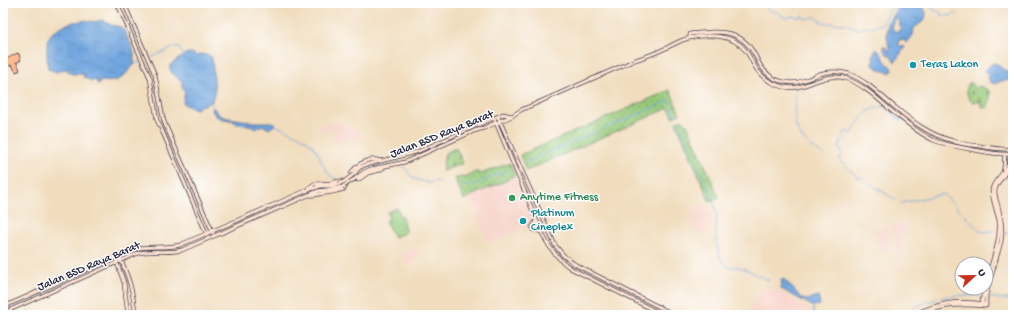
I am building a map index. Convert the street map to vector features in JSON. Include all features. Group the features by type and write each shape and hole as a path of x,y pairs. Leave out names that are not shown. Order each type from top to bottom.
{"highway":[{"path":"17,58 11,62 3,65 17,58"},
{"path":"11,62 17,69"}],"main road":[{"path":"117,3 150,78 157,120 209,239"},
{"path":"124,3 155,76 163,118 214,236"},
{"path":"690,38 690,34 719,32 724,32 738,37 748,44 762,69 768,75 780,81 797,83 825,72 847,74 870,86 911,120 933,134 958,143 1005,150 1012,149 1012,154 1006,171 998,182 995,190 1001,219 1002,234 994,263"},
{"path":"690,38 708,36 724,37 736,41 748,53 758,72 765,79 779,86 805,86 826,77 846,78 867,90 908,124 932,139 957,147 1001,155 1012,154"},
{"name":"Jalan BSD Raya Barat","path":"340,185 362,166 420,153 489,126 512,116 521,110 594,78 690,38"},
{"name":"Jalan BSD Raya Barat","path":"340,185 367,171 401,164 411,160 420,153 503,114 512,116"},
{"path":"498,117 558,250 576,265 675,315"},
{"path":"494,118 542,233 554,254 572,269 663,315"},
{"path":"503,129 503,122 506,118"},
{"path":"908,124 911,120"},
{"path":"489,126 494,126 499,131"},
{"path":"501,136 503,134 506,135"},
{"path":"952,146 953,142"},
{"path":"957,147 956,144 958,143"},
{"path":"993,256 999,237 998,219 992,190 995,182 1003,175 1005,150"},
{"path":"420,153 404,161 402,160 403,157 420,153"},
{"path":"381,161 377,159 360,164 354,168 351,175 358,180 368,173 380,170 384,167"},
{"path":"308,190 314,184 339,181 343,181 346,186 344,189 336,192 324,193 317,196 310,195"},
{"path":"308,190 321,186 340,185"},
{"path":"310,195 322,190 333,189 340,185"},
{"name":"Jalan BSD Raya Barat","path":"3,306 130,250 141,247 180,245 308,190"},
{"name":"Jalan BSD Raya Barat","path":"3,313 142,252 176,252 182,250 310,195"},
{"path":"536,219 533,229 542,233"},
{"path":"209,225 218,229"},
{"path":"198,237 203,233 203,227"},
{"path":"554,254 554,251 558,250"},
{"path":"119,255 133,292 135,315"},
{"path":"115,257 124,283 128,315"},
{"path":"124,268 124,262 128,258"},
{"path":"110,266 115,266 120,271"},
{"path":"981,304 983,296"},
{"path":"920,315 930,310 947,306 964,304 986,305 985,296"},
{"path":"913,315 924,309 958,301 981,304"}],"shaded area":[{"path":"342,121 345,128 350,127 361,131 362,135 360,136 359,140 356,140 355,138 349,139 344,141 344,144 343,141 337,141 331,128 321,131 319,126"},
{"path":"514,174 534,220 533,224 489,244 467,195"},
{"path":"706,205 707,211 711,211 712,225 710,225 707,229 708,232 697,233 697,230 694,230 690,208"},
{"path":"906,224 908,233 898,235 907,258 898,250 893,235 892,226"},
{"path":"885,227 892,249 883,251 880,242 876,243 874,239 877,237 875,231"},
{"path":"417,248 417,251 415,261 409,265 402,253"},
{"path":"775,288 811,310 813,315 747,315 761,291"}],"green space":[{"path":"970,82 975,88 981,86 990,92 989,103 986,108 982,107 980,102 972,102 969,99 966,90"},
{"path":"670,90 680,114 673,117 669,108 526,171 520,155"},
{"path":"682,119 687,124 719,197 710,202 676,122"},
{"path":"456,148 463,163 443,171 445,153"},
{"path":"510,163 515,175 508,180 464,200 455,179 456,178 464,177 478,171 480,174"},
{"path":"397,208 402,217 405,230 407,230 405,233 394,237 385,221 389,219 387,212"}],"water":[{"path":"902,3 917,3 924,8 926,13 925,20 914,28 913,35 907,43 902,39 899,41 899,45 905,47 895,62 885,51 883,46 885,46 890,53 887,29 889,21","holes":["895,19 900,20 899,25 901,27 900,30 896,32 892,28"]},
{"path":"86,20 94,22 102,20 111,25 121,27 130,41 135,64 118,80 101,81 98,85 96,80 91,81 84,78 83,74 72,74 66,69 57,72 48,69 47,44 51,34 64,25"},
{"path":"876,49 878,49 892,69 890,73 878,69 871,63 874,62 873,55"},
{"path":"187,53 192,53 196,56 203,54 211,56 212,58 215,91 212,102 196,109 185,105 183,102 185,93 182,87 182,81 170,70 170,65"},
{"path":"994,63 1006,71 1013,72 1013,80 1001,81 995,84 990,82 988,77 989,73 986,73 985,71"},
{"path":"213,108 218,114 224,117 254,122 271,122 276,124 269,129 262,125 256,129 249,125 238,124 231,120 219,118 213,113"},
{"path":"784,279 802,299 807,300 818,296 820,305 812,306 781,289 781,280"}],"waterway":[{"path":"763,3 768,10 777,12 785,18 794,16 798,18 803,15 805,19 815,17 823,23 846,24 857,29 883,24 895,3"},
{"path":"932,3 932,9 940,12 942,15 949,16 957,13"},
{"path":"150,58 175,47 179,48 183,55"},
{"path":"135,64 140,62"},
{"path":"796,91 795,123 797,129 806,142 824,155"},
{"path":"604,129 668,101 671,104"},
{"path":"210,102 213,108"},
{"path":"863,177 859,178 839,160 842,155 839,147 846,131 852,134 864,115 873,109 884,107 902,122"},
{"path":"672,108 676,116"},
{"path":"678,121 693,155"},
{"path":"275,125 309,142 316,150 325,169 332,177 336,179"},
{"path":"526,162 599,131"},
{"path":"362,170 370,166 400,161"},
{"path":"696,162 715,205 716,238 722,261 728,267 740,267 768,280"},
{"path":"403,165 415,179 429,183 438,181"},
{"path":"459,184 465,184 469,187 508,170"},
{"path":"869,183 896,200"},
{"path":"901,203 943,194 980,231 993,231"},
{"path":"1003,232 1008,234"},
{"path":"903,315 911,309 930,301 954,296"},
{"path":"988,297 1011,300"},
{"path":"813,306 814,315"}],"place":[{"name":"Teras Lakon","path":"913,65"},
{"name":"Anytime Fitness","path":"512,198"},
{"name":"Platinum Cineplex","path":"523,221"}]}
